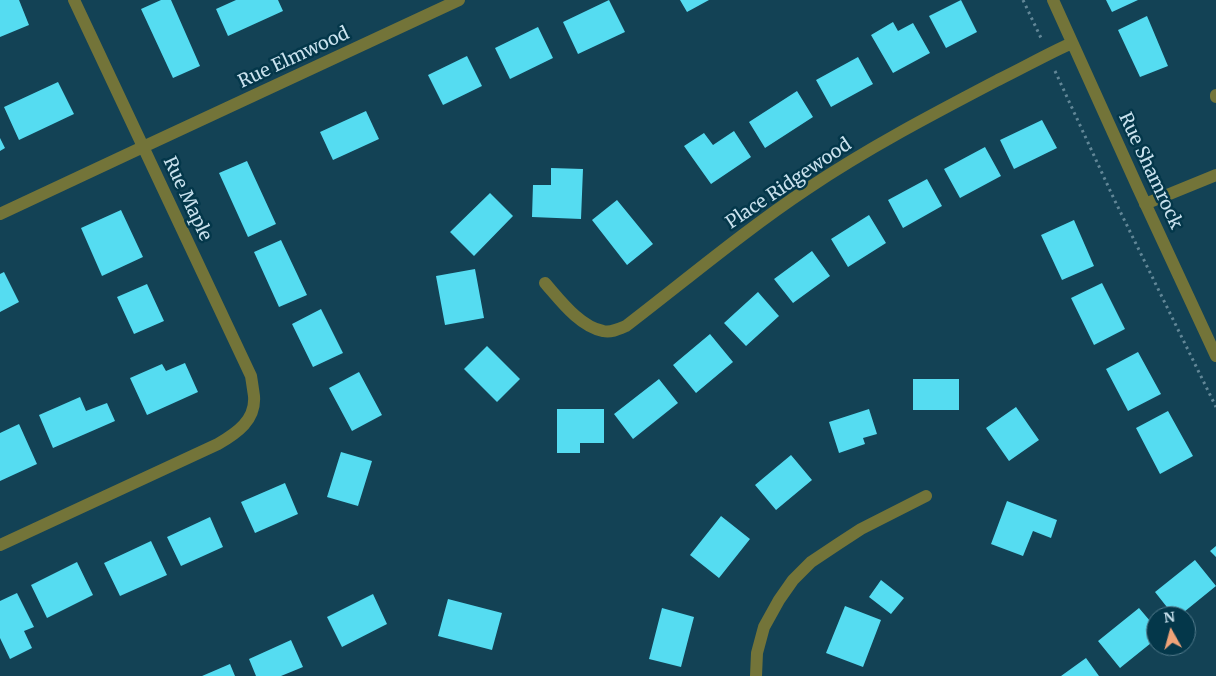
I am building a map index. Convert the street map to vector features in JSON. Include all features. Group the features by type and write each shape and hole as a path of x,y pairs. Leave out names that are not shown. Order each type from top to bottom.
{"street":[{"name":"Rue Maple","path":"0,546 218,444 236,433 250,417 254,398 250,376 74,0"},
{"name":"Rue Elmwood","path":"0,214 459,0"},
{"name":"Rue Shamrock","path":"1053,0 1216,356"},
{"name":"Place Ridgewood","path":"545,283 578,319 593,328 605,332 615,331 626,326 753,227 807,189 909,127 1072,43"},
{"path":"1145,204 1216,175"},
{"path":"756,676 757,654 764,627 778,600 793,580 812,562 861,529 926,496"}],"path":[{"path":"1023,0 1040,36"},
{"path":"1055,72 1114,199 1216,408"}],"building":[{"path":"0,0 19,0 29,25 0,37"},
{"path":"161,0 171,0 200,66 173,78 141,9"},
{"path":"236,0 278,0 283,11 228,36 216,9"},
{"path":"609,0 625,32 578,54 563,22"},
{"path":"680,0 709,0 687,12"},
{"path":"961,0 977,32 946,48 929,16"},
{"path":"1106,0 1138,0 1112,12"},
{"path":"1147,16 1168,66 1140,77 1118,30"},
{"path":"893,22 898,31 913,23 930,53 893,73 871,35"},
{"path":"538,27 553,58 510,79 495,48"},
{"path":"467,56 482,86 443,105 428,75"},
{"path":"858,57 873,84 831,107 816,80"},
{"path":"58,82 74,114 19,140 4,107"},
{"path":"797,91 813,117 765,148 749,122"},
{"path":"366,111 379,139 333,160 320,132"},
{"path":"1042,120 1057,148 1014,169 1000,140"},
{"path":"734,131 751,157 711,184 684,146 704,133 713,145"},
{"path":"0,138 5,148 0,151"},
{"path":"985,147 1001,176 960,198 944,169"},
{"path":"247,161 276,224 248,237 219,173"},
{"path":"551,168 583,169 581,219 532,217 533,185 551,185"},
{"path":"927,179 942,206 903,228 888,200"},
{"path":"490,193 513,216 474,256 450,232"},
{"path":"617,200 653,244 627,265 592,220"},
{"path":"121,210 143,257 102,276 81,228"},
{"path":"869,215 886,243 848,267 831,239"},
{"path":"1074,220 1094,266 1062,280 1041,235"},
{"path":"281,240 307,295 279,307 254,252"},
{"path":"812,251 830,276 793,303 774,279"},
{"path":"475,269 484,318 445,325 436,276"},
{"path":"4,272 19,302 0,312 0,274"},
{"path":"1102,283 1125,329 1094,345 1071,298"},
{"path":"147,284 164,321 134,334 117,297"},
{"path":"758,292 779,316 746,346 724,323"},
{"path":"321,309 343,353 313,367 292,324"},
{"path":"710,334 733,362 696,393 673,365"},
{"path":"487,346 520,379 497,402 464,369"},
{"path":"1138,352 1161,394 1128,411 1106,369"},
{"path":"185,363 198,392 147,415 130,378 162,364 166,371"},
{"path":"359,372 382,415 352,431 329,388"},
{"path":"659,379 678,403 633,439 614,414"},
{"path":"913,379 959,379 959,410 913,410"},
{"path":"80,397 86,411 107,403 115,421 53,448 39,415"},
{"path":"1016,407 1039,440 1009,461 986,428"},
{"path":"557,409 604,409 604,443 580,443 580,453 557,453"},
{"path":"869,409 877,434 863,438 865,444 839,453 829,422"},
{"path":"1168,411 1193,456 1160,474 1136,428"},
{"path":"19,424 37,464 0,481 0,433"},
{"path":"341,452 372,461 358,506 327,497"},
{"path":"791,455 812,480 776,510 755,485"},
{"path":"285,483 298,514 255,533 241,502"},
{"path":"1007,501 1057,520 1051,538 1033,531 1023,556 991,544"},
{"path":"721,516 750,539 719,578 690,555"},
{"path":"210,517 223,547 181,566 167,537"},
{"path":"151,541 167,575 120,596 104,563"},
{"path":"1216,546 1216,557 1210,551"},
{"path":"1195,560 1216,586 1191,606 1166,606 1155,592"},
{"path":"77,562 93,595 47,618 31,585"},
{"path":"881,580 904,598 891,614 869,597"},
{"path":"17,593 34,627 24,631 32,648 10,659 0,638 0,601"},
{"path":"373,594 387,624 342,647 327,617"},
{"path":"448,599 502,613 492,650 438,636"},
{"path":"845,606 881,620 863,667 826,653"},
{"path":"662,608 694,617 681,667 649,659"},
{"path":"1139,608 1146,616 1146,647 1120,668 1098,641"},
{"path":"291,640 303,667 281,676 256,676 249,659"},
{"path":"1086,658 1099,676 1061,676"},
{"path":"230,664 235,676 202,676"}]}
